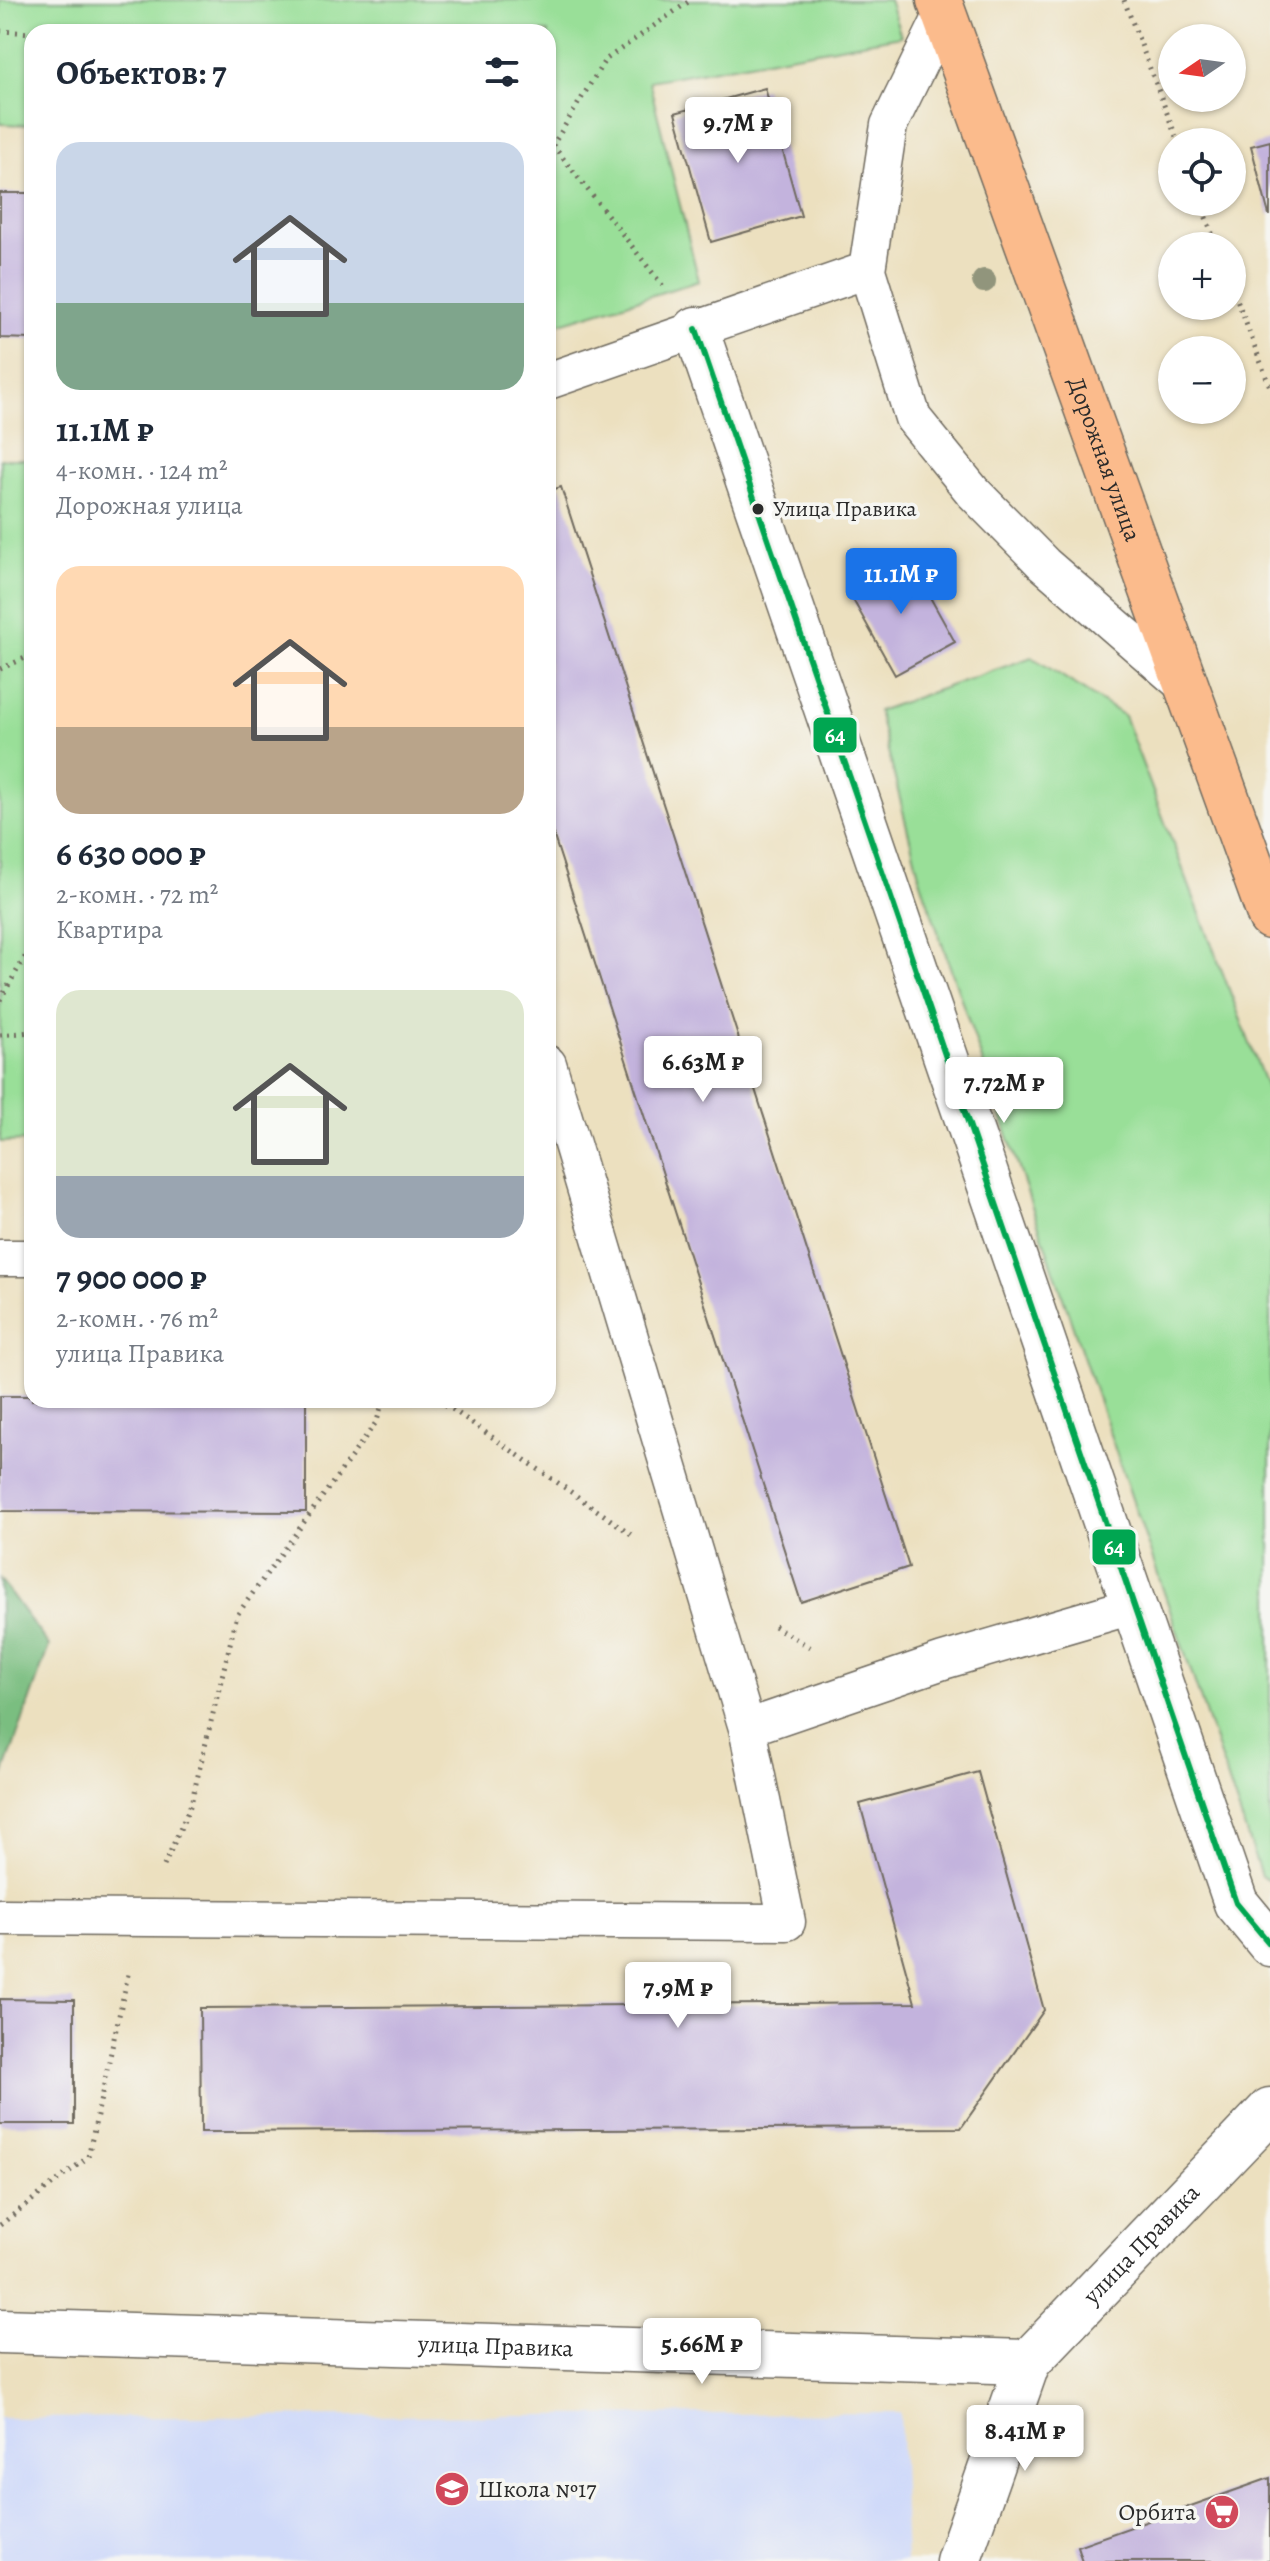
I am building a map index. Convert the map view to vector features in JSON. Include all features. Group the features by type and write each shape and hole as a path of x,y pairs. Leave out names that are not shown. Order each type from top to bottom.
{"main road":[{"name":"Дорожная улица","path":"942,6 1270,917"}],"street":[{"path":"696,329 1236,1903 1270,1944"},
{"name":"улица Правика","path":"0,2331 1028,2362 1270,2110"},
{"path":"958,2561 1028,2362"}],"lane":[{"path":"942,6 889,125 867,270 913,418 973,492 1044,564 1188,690"},
{"path":"556,378 867,270"},
{"path":"0,1917 787,1922 747,1728 559,1143 556,1121"},
{"path":"0,1258 24,1258"},
{"path":"747,1728 943,1661 1132,1606"}],"path":[{"path":"556,134 605,60 691,0"},
{"path":"1124,0 1173,128"},
{"path":"0,31 24,32"},
{"path":"556,147 696,329"},
{"path":"1245,320 1270,387"},
{"path":"0,669 24,658"},
{"path":"0,1000 24,959"},
{"path":"0,1035 24,1033"},
{"path":"0,2225 88,2157 142,1918 191,1804 237,1615 377,1421 381,1408"}],"shaded area":[{"name":"Школа №17","path":"900,2413 906,2561 0,2561 0,2418"}],"green space":[{"path":"0,0 889,0 901,36 649,81 699,281 556,325 556,24 24,24 24,125 0,124"},
{"path":"0,459 24,459 24,1141 0,1142"},
{"path":"1032,657 1124,716 1270,1096 1270,1881 1261,1876 920,879 878,711"},
{"path":"0,1579 49,1646 0,1784"}],"building":[{"path":"765,88 801,216 711,242 675,113"},
{"path":"1270,141 1270,215 1269,215 1251,146"},
{"path":"0,193 24,193 24,339 0,338"},
{"path":"561,487 909,1567 801,1602 556,843 556,489"},
{"path":"907,556 955,642 895,675 847,589"},
{"path":"0,1396 24,1396 24,1408 306,1408 306,1512 0,1511"},
{"path":"978,1772 1044,2010 961,2128 201,2132 200,2008 915,2003 860,1804"},
{"path":"0,1999 74,2000 74,2124 0,2124"},
{"name":"Орбита","path":"1270,2478 1270,2561 1082,2561 1077,2546"}],"transit line":[{"name":"64","path":"696,329 1236,1903 1270,1944"}],"place":[{"name":"Улица Правика","path":"758,509"},
{"name":"Школа №17","path":"452,2489"},
{"name":"Орбита","path":"1222,2512"}]}
